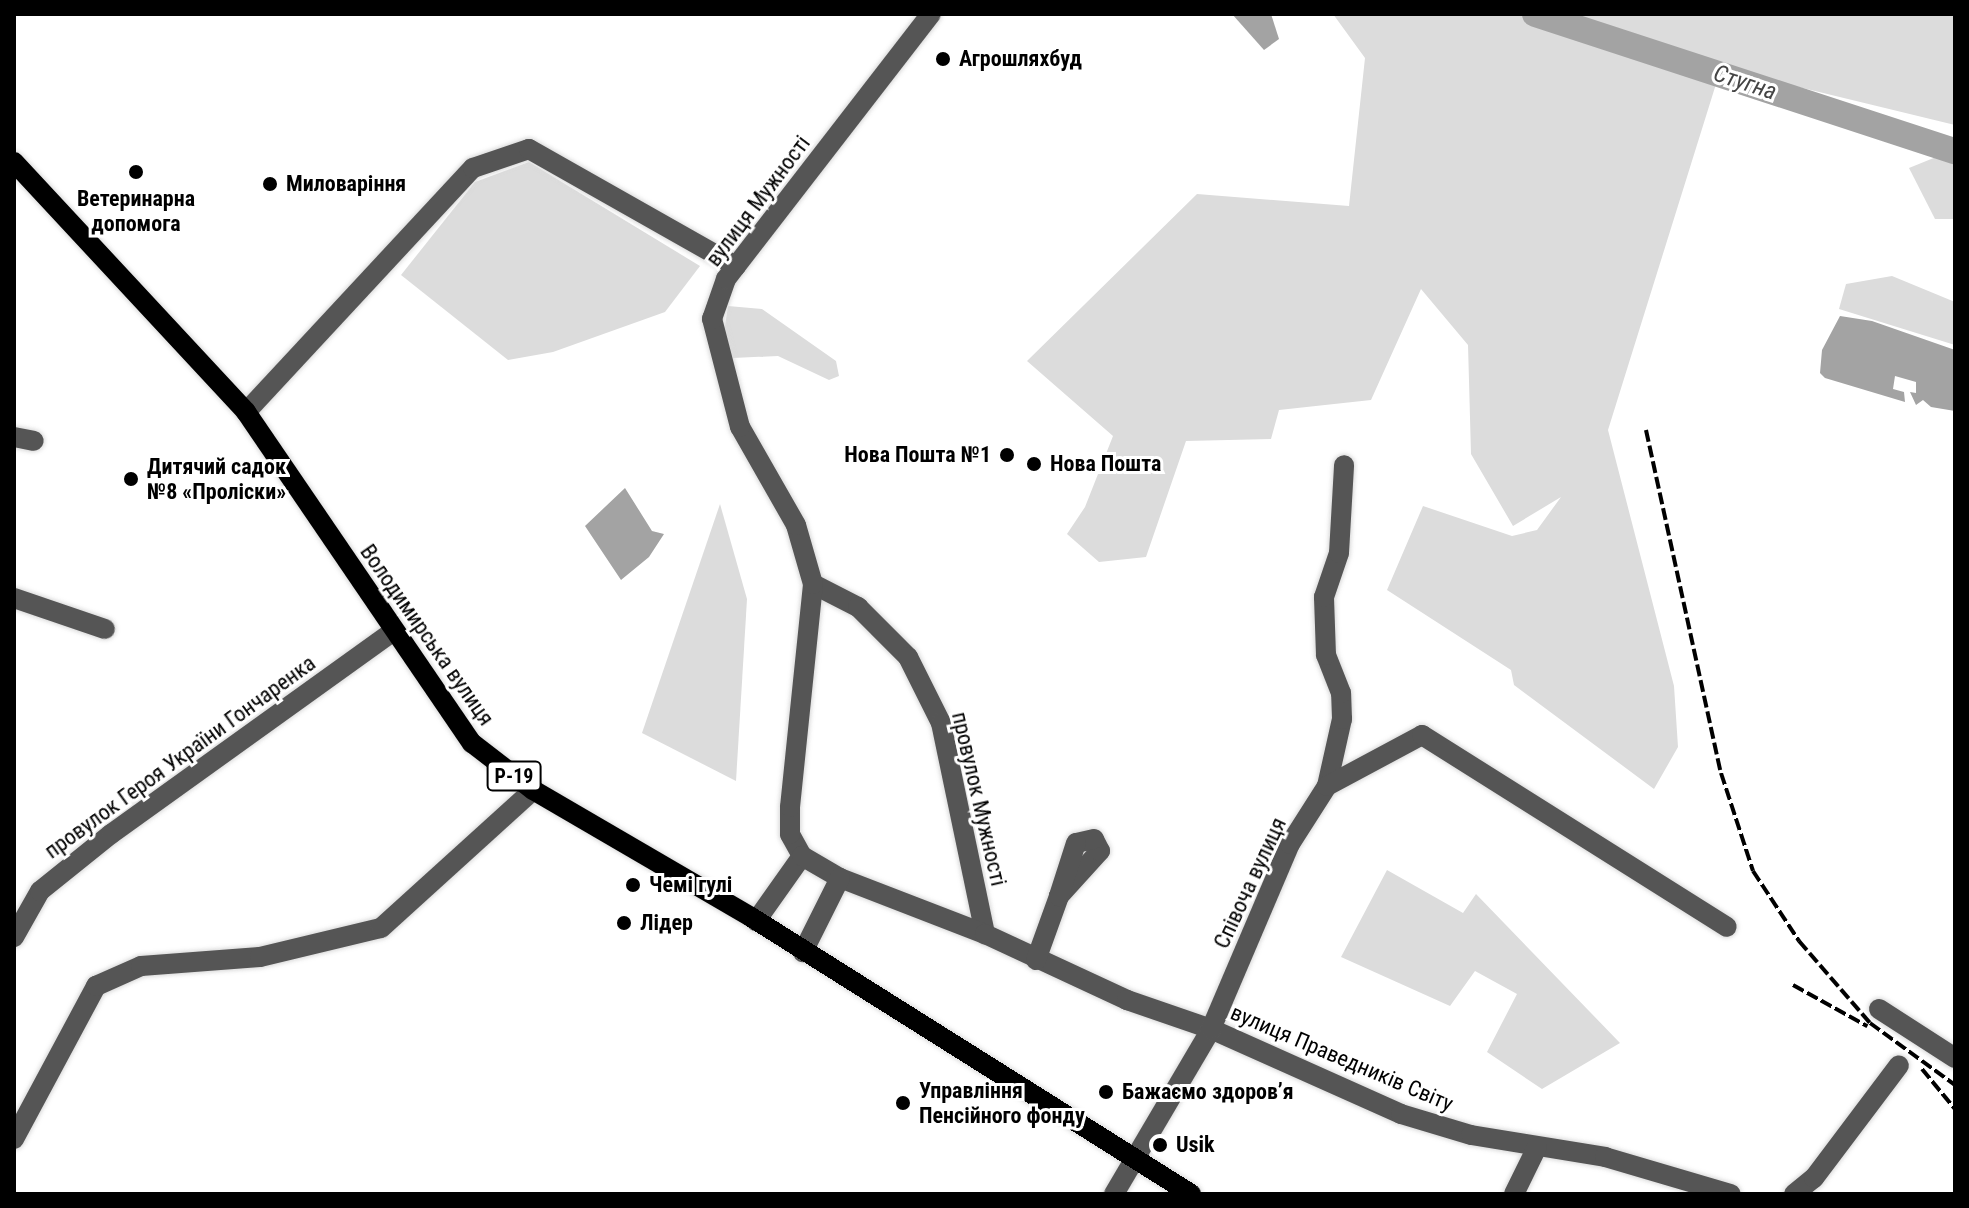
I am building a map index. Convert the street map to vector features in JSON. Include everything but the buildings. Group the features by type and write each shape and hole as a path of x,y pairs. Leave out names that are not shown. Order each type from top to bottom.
{"main road":[{"name":"Володимирська вулиця","path":"15,165 246,412 392,632 472,743 533,790 756,921 1191,1194"}],"street":[{"name":"вулиця Мужності","path":"802,856 790,834 790,807 813,584 796,525 740,427 712,319 736,266 931,14"},
{"path":"246,412 473,168 529,149 736,266"},
{"path":"1327,786 1342,719 1341,693 1326,655 1324,597 1339,553 1344,465"},
{"name":"провулок Мужності","path":"813,584 858,607 908,657 941,723 985,934"},
{"path":"14,598 105,629"},
{"name":"провулок Героя України Гончаренка","path":"14,937 40,891 111,834 392,632"},
{"name":"Співоча вулиця","path":"1114,1194 1211,1029 1290,844 1327,786 1422,735 1727,927"},
{"path":"14,1139 96,986 141,966 260,957 381,928 533,790"},
{"path":"756,921 802,856"},
{"name":"вулиця Праведників Світу","path":"802,856 840,878 985,934 1036,960 1211,1029 1401,1114 1471,1135 1605,1157 1731,1194"},
{"path":"803,952 840,878"},
{"path":"1036,960 1059,896"},
{"path":"1879,1009 1955,1058"},
{"path":"1794,1194 1814,1178 1899,1065"},
{"path":"1514,1194 1537,1147"}],"shaded area":[{"path":"1232,14 1271,14 1279,39 1264,50"},
{"path":"1333,14 1955,14 1955,125 1721,68 1608,430 1674,686 1678,747 1654,789 1514,685 1511,670 1387,590 1423,506 1512,536 1537,530 1561,497 1513,526 1471,454 1468,345 1421,289 1371,400 1279,410 1271,439 1186,441 1146,557 1099,562 1067,534 1085,507 1113,436 1027,361 1197,194 1349,206 1365,58"},
{"path":"1941,155 1955,160 1955,219 1935,219 1909,168"},
{"path":"529,162 700,266 665,312 553,352 508,360 401,275 475,182"},
{"path":"1892,276 1955,302 1955,345 1839,309 1846,284"},
{"path":"728,306 762,309 836,361 839,376 829,380 778,356 733,358 723,339"},
{"path":"1840,316 1872,321 1955,350 1955,411 1931,407 1923,400 1916,405 1910,392 1916,393 1916,382 1895,376 1893,389 1904,392 1905,402 1825,378 1820,373 1822,350"},
{"path":"625,488 652,531 664,534 649,557 621,580 585,526"},
{"path":"720,504 747,599 736,781 642,733"},
{"path":"1387,870 1463,913 1476,894 1620,1043 1542,1089 1487,1052 1517,994 1475,971 1450,1006 1341,957"}],"waterway":[{"name":"Стугна","path":"1524,14 1541,19"},
{"name":"Стугна","path":"1535,14 1955,151"}],"railway":[{"path":"1646,430 1721,773 1753,871 1799,941 1870,1023 1955,1085"},
{"path":"1793,985 1867,1026"},
{"path":"1922,1069 1955,1109"}],"place":[{"name":"Агрошляхбуд","path":"943,59"},
{"name":"Ветеринарна допомога","path":"136,172"},
{"name":"Миловаріння","path":"270,184"},
{"name":"Нова Пошта №1","path":"1007,455"},
{"name":"Нова Пошта","path":"1034,464"},
{"name":"Дитячий садок №8 «Проліски»","path":"131,479"},
{"name":"Чемі гулі","path":"633,885"},
{"name":"Лідер","path":"624,923"},
{"name":"Бажаємо здоровʼя","path":"1106,1092"},
{"name":"Управління Пенсійного фонду","path":"903,1103"},
{"name":"Usik","path":"1160,1145"}]}
